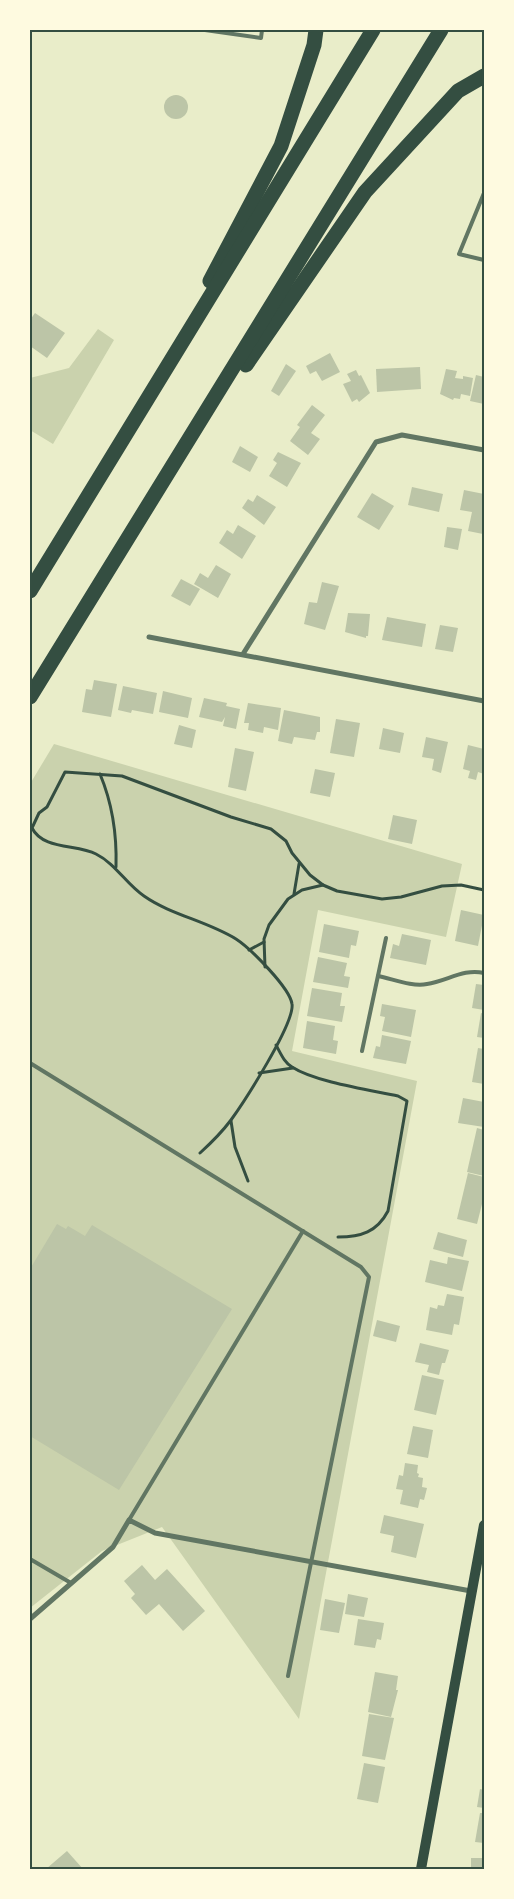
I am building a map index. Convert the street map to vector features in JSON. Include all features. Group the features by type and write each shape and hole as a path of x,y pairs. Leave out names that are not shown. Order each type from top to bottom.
{"highway":[{"path":"186,338 206,288 281,146 314,46 316,30"},
{"path":"30,592 373,30"},
{"path":"30,698 441,30"},
{"path":"197,426 244,367 364,192 458,91 484,76"}],"main road":[{"path":"421,1869 484,1525"}],"street":[{"path":"243,654 376,442 402,435 484,450"},
{"path":"149,637 484,701"},
{"path":"30,1619 113,1547 129,1520 155,1533 471,1591"}],"lane":[{"path":"205,30 261,38 262,30"},
{"path":"484,193 458,254 484,260"},
{"path":"362,1051 386,938"},
{"path":"378,976 419,985 429,984 466,972 484,973"},
{"path":"30,1063 361,1267 369,1277 288,1676"},
{"path":"129,1520 303,1231"},
{"path":"30,1559 71,1583"}],"path":[{"path":"200,1153 230,1121 288,1025 293,1005 287,991 248,950 212,925 144,896 116,868 95,853 45,840 36,835 32,828 40,813 47,807 65,772 122,776 231,817 271,829 286,841 299,863 323,885 336,891 382,898 401,896 442,886 461,885 484,890"},
{"path":"100,774 110,798 115,821 116,868"},
{"path":"294,896 297,888 299,863"},
{"path":"265,967 264,942 269,925 288,899 302,890 323,885"},
{"path":"248,950 264,942"},
{"path":"276,1045 284,1060 293,1068 312,1076 398,1096 407,1101 388,1211 382,1222 368,1232 362,1235 338,1237"},
{"path":"259,1073 293,1068"},
{"path":"230,1121 235,1147 248,1181"}],"green space":[{"path":"98,329 114,340 53,444 30,430 30,378 69,368"},
{"path":"54,744 462,864 446,937 318,910 292,1051 417,1081 299,1719 162,1527 102,1551 30,1608 30,784"}],"building":[{"path":"171,95 181,95 188,102 188,112 181,119 171,119 164,112 164,102"},
{"path":"35,313 65,333 47,358 30,346 30,320"},
{"path":"330,353 340,372 322,381 316,371 310,374 306,366"},
{"path":"286,364 296,371 279,396 271,391"},
{"path":"420,367 421,389 377,392 376,369"},
{"path":"446,369 457,371 455,378 463,379 463,376 473,378 470,396 461,394 460,399 454,398 453,400 440,394"},
{"path":"356,370 359,376 361,375 370,393 359,402 357,399 352,402 343,384 351,381 347,374"},
{"path":"476,375 484,377 484,404 470,401"},
{"path":"312,405 325,415 311,433 320,439 308,455 290,441 300,427 297,425"},
{"path":"240,446 258,457 250,472 232,462"},
{"path":"278,452 301,463 287,487 269,476 277,463 273,460"},
{"path":"412,487 443,494 439,512 408,505"},
{"path":"464,490 484,494 483,534 468,531 472,512 460,510"},
{"path":"372,493 394,506 379,530 357,517"},
{"path":"257,495 276,507 264,525 242,508 248,499 253,502"},
{"path":"238,525 256,536 242,559 219,543 227,530 233,534"},
{"path":"447,527 462,529 458,550 444,547"},
{"path":"216,565 231,574 218,598 194,584 200,573 208,578"},
{"path":"181,579 200,589 190,606 171,596"},
{"path":"322,582 339,586 325,630 304,624 309,602 317,603"},
{"path":"348,613 370,614 368,636 366,638 345,632"},
{"path":"387,617 426,624 422,647 382,640"},
{"path":"440,625 458,628 453,652 435,649"},
{"path":"94,680 117,684 111,717 82,712 86,689 92,690"},
{"path":"123,686 157,693 153,714 132,710 131,713 118,710"},
{"path":"163,691 192,698 188,718 159,712"},
{"path":"204,698 227,703 226,706 240,709 236,729 223,726 225,717 222,722 199,717"},
{"path":"248,703 281,708 278,730 264,727 263,733 248,730 249,723 244,723"},
{"path":"284,710 320,717 320,732 317,732 315,740 294,737 292,744 278,741"},
{"path":"336,719 360,723 354,757 330,753"},
{"path":"179,725 196,730 192,748 174,744"},
{"path":"383,728 404,733 400,753 379,749"},
{"path":"426,737 448,742 441,773 432,770 434,759 422,757"},
{"path":"468,745 484,749 484,774 478,772 476,780 468,778 470,771 463,769"},
{"path":"235,748 254,752 246,791 228,787"},
{"path":"315,769 335,773 330,797 310,793"},
{"path":"393,815 417,820 412,844 388,839"},
{"path":"461,910 484,915 478,946 455,941"},
{"path":"324,924 359,931 356,946 351,945 349,958 319,952"},
{"path":"402,934 431,940 426,965 390,958 393,944 399,946"},
{"path":"318,957 347,963 344,976 350,977 348,988 313,982"},
{"path":"476,984 484,985 484,1010 472,1008"},
{"path":"312,988 342,993 340,1006 345,1006 342,1022 307,1016"},
{"path":"382,1004 416,1010 411,1037 382,1031 385,1017 380,1016"},
{"path":"481,1013 484,1014 484,1038 477,1037"},
{"path":"307,1021 335,1026 333,1040 338,1041 336,1054 303,1048"},
{"path":"382,1035 411,1041 406,1064 373,1058 376,1046 380,1047"},
{"path":"478,1048 484,1049 484,1084 472,1082"},
{"path":"463,1098 484,1102 484,1127 458,1123"},
{"path":"477,1128 484,1130 484,1176 467,1172"},
{"path":"468,1173 484,1177 484,1196 477,1224 457,1219"},
{"path":"57,1224 66,1229 68,1226 85,1236 92,1225 232,1309 119,1490 30,1436 30,1269"},
{"path":"438,1232 467,1240 463,1257 433,1249"},
{"path":"448,1257 469,1261 462,1291 425,1282 430,1260 447,1264"},
{"path":"447,1294 464,1297 459,1325 454,1324 452,1335 426,1330 430,1307 437,1309 438,1305 444,1306"},
{"path":"377,1320 400,1326 396,1342 373,1336"},
{"path":"420,1343 449,1350 445,1363 442,1363 439,1375 427,1372 429,1365 415,1362"},
{"path":"422,1375 444,1380 436,1415 414,1410"},
{"path":"413,1426 433,1430 428,1458 407,1454"},
{"path":"405,1463 418,1465 418,1477 423,1478 422,1487 427,1488 424,1500 420,1499 418,1508 400,1504 403,1490 396,1489 399,1475 403,1476"},
{"path":"384,1515 424,1524 416,1558 391,1552 394,1536 380,1533"},
{"path":"142,1565 155,1580 167,1569 205,1611 183,1631 159,1604 146,1615 131,1598 135,1594 124,1581"},
{"path":"348,1594 368,1598 364,1617 345,1614"},
{"path":"325,1599 345,1603 339,1633 320,1630"},
{"path":"358,1619 384,1623 381,1640 377,1639 375,1648 354,1645"},
{"path":"375,1672 398,1676 396,1690 398,1690 391,1717 368,1712"},
{"path":"369,1714 394,1718 385,1760 362,1756"},
{"path":"364,1763 385,1767 378,1803 357,1799"},
{"path":"480,1789 484,1790 484,1808 477,1807"},
{"path":"480,1813 484,1813 484,1843 475,1842"},
{"path":"67,1851 83,1869 46,1869"},
{"path":"471,1858 484,1858 484,1869 471,1869"}]}
